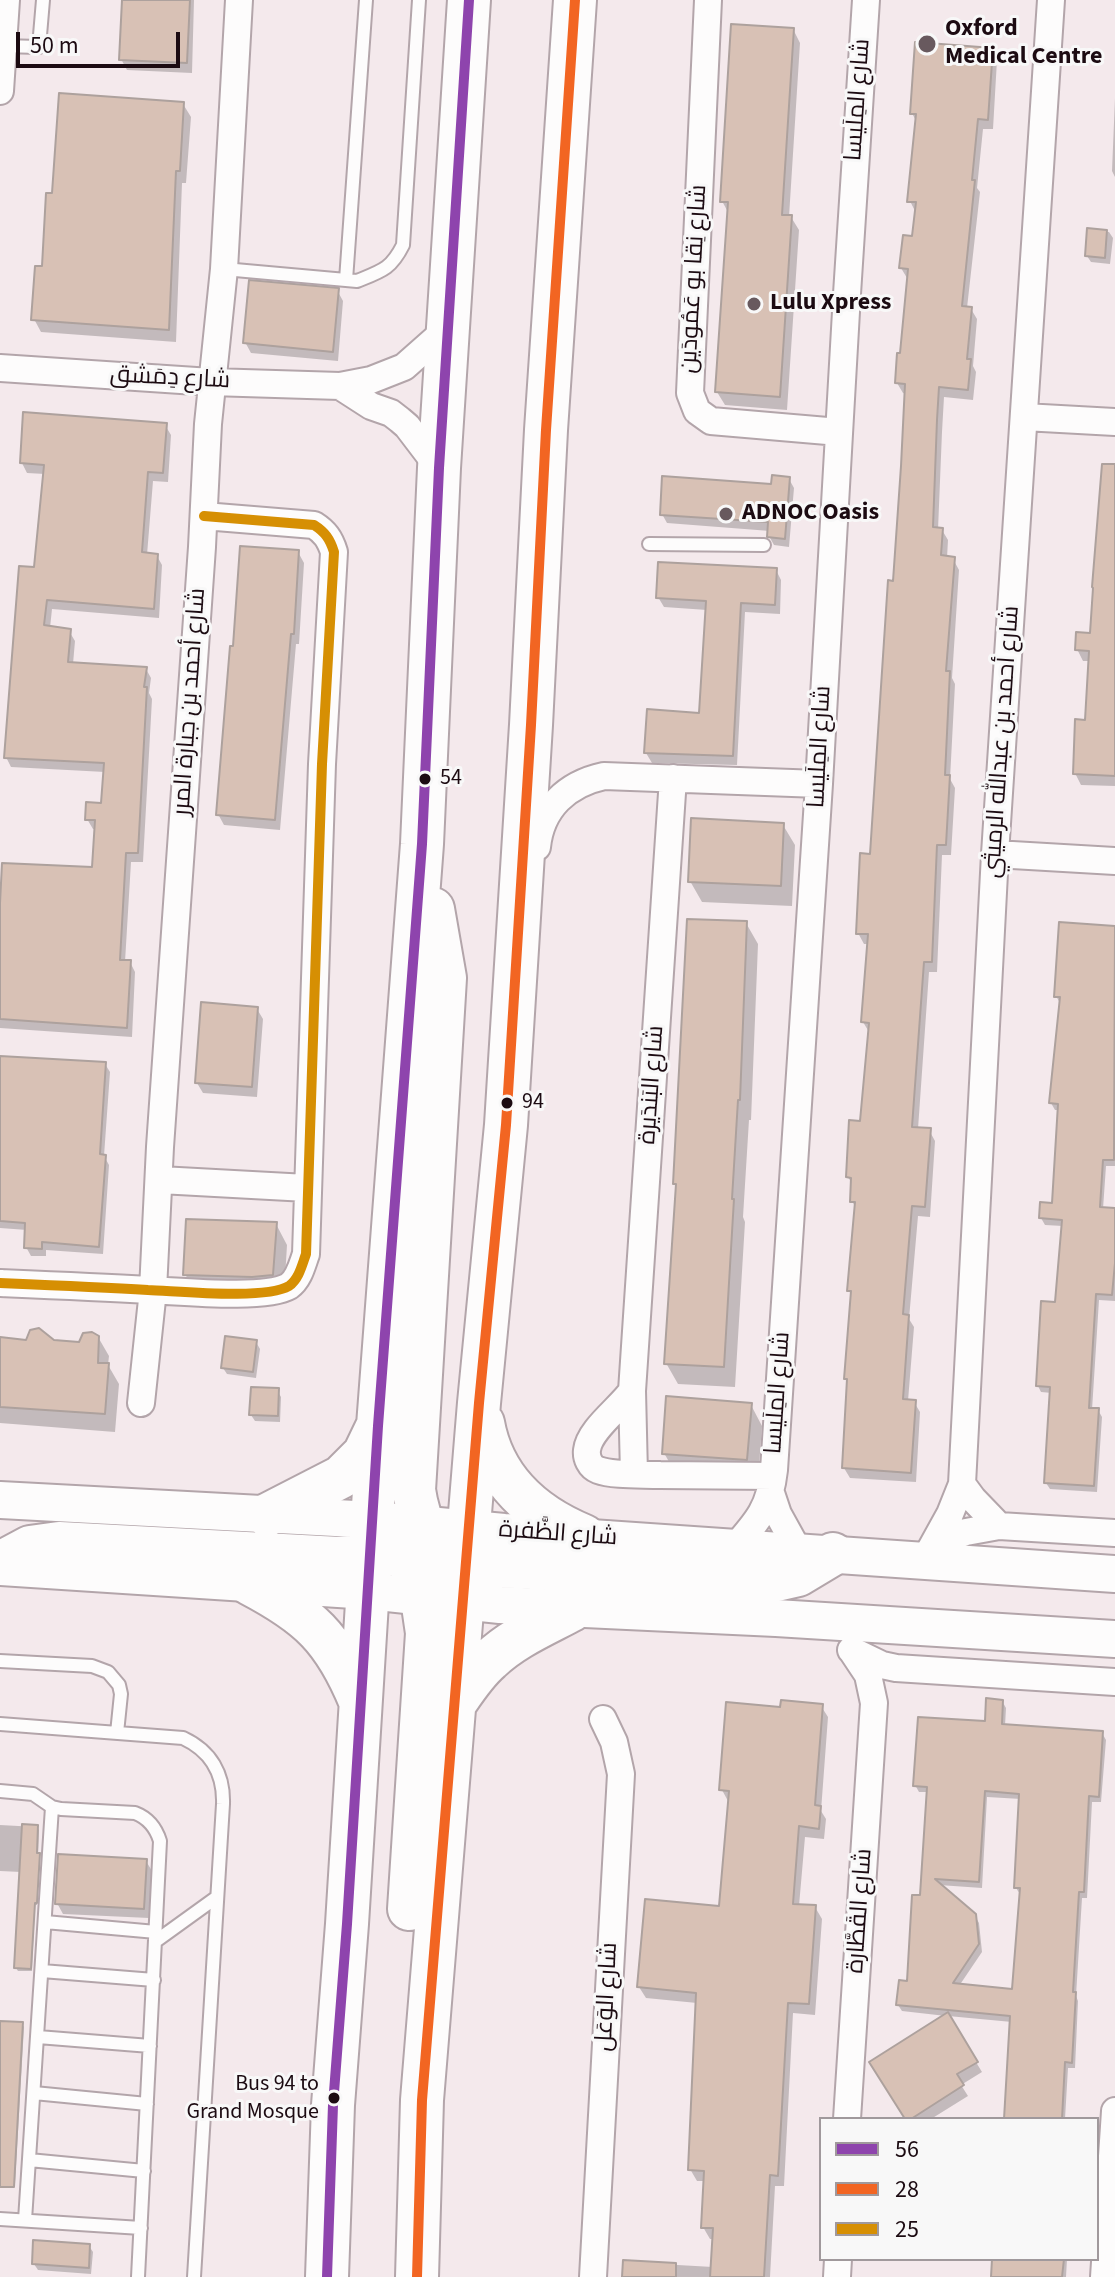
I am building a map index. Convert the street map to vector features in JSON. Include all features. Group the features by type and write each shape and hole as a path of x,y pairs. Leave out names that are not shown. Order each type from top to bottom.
{"main road":[{"path":"417,2277 422,2100 454,1705 421,1561 378,1426 422,844 439,468 469,0"},
{"path":"327,2277 333,2105 360,1701 421,1561 479,1403 506,1125 546,430 575,0"},
{"path":"422,844 445,978 414,1490 427,1633 408,1924 411,2023 422,2100"},
{"path":"433,1203 442,1216 457,1218 468,1211 480,1193 506,1125"},
{"path":"479,1403 485,1435 498,1466 517,1493 559,1526 584,1536"},
{"path":"267,1515 341,1477 364,1454 378,1426"},
{"name":"شارع الظَّفرة","path":"0,1500 267,1515 572,1610 1115,1639"},
{"name":"شارع الظَّفرة","path":"0,1565 250,1584 584,1536 816,1553 930,1552 1115,1574"},
{"path":"0,1565 30,1547 59,1543 421,1561 763,1583 798,1575 816,1553"},
{"path":"250,1584 286,1603 317,1629 335,1650 360,1701"},
{"path":"454,1705 489,1660 572,1610"},
{"path":"347,1924 355,1915 378,1907 400,1915 408,1924"}],"street":[{"path":"0,91 6,0"},
{"name":"شارع أحمد بن جبارة المرر","path":"141,1403 153,1290 211,382 224,269 239,0"},
{"name":"شارع نِقا بو عَمُودَين","path":"708,0 690,393 697,411 711,421 839,432"},
{"name":"شارع المِلَيسا","path":"816,1553 778,1514 772,1485 819,784 866,0"},
{"name":"شارع أحمد بن عبدالله الرميثي","path":"930,1552 962,1484 995,854 1051,0"},
{"name":"شارع دِمَشق","path":"0,368 211,382 340,386 371,380 404,367 447,329"},
{"path":"340,386 371,406 391,413 407,426 439,468"},
{"path":"1024,417 1115,422"},
{"path":"0,1283 264,1293 292,1284 306,1254 322,764 334,552 330,540 314,525 204,516"},
{"path":"513,1000 525,953 539,831 547,811 578,785 604,776 819,784"},
{"name":"شارع البَندَيرة","path":"634,1474 632,1391 673,778"},
{"path":"995,854 1115,861"},
{"path":"160,1180 307,1188"},
{"path":"632,1391 591,1437 587,1448 591,1465 600,1471 772,1485"},
{"path":"962,1484 999,1526"},
{"name":"شارع المِلَيسا","path":"734,1548 761,1514 772,1485"},
{"path":"930,1552 966,1532 999,1526 1112,1532"},
{"path":"814,1621 852,1651 896,1668 1114,1683"},
{"name":"شارع القَطَّارة","path":"847,2117 874,1703 868,1675 852,1651"},
{"path":"874,1703 897,1681 927,1670"},
{"name":"شارع الوَعَل","path":"593,2277 621,1774 614,1742 603,1719"},
{"path":"1104,2277 1115,2111"}],"lane":[{"path":"3,46 39,47 43,0"},
{"path":"346,280 366,0"},
{"path":"224,269 357,281 378,273 395,261 403,245 419,0"},
{"path":"649,544 764,545"},
{"path":"0,1661 92,1666 108,1672 119,1685 121,1694 117,1733"},
{"path":"0,1724 183,1738 201,1749 216,1767 223,1791 194,2277"},
{"path":"0,1791 33,1794 52,1807 70,1810 135,1813 158,1833 161,1850 138,2277"},
{"path":"25,2220 52,1807"},
{"path":"45,1922 156,1936 217,1897"},
{"path":"42,1971 154,1980"},
{"path":"38,2037 150,2046"},
{"path":"34,2093 147,2104"},
{"path":"29,2160 144,2171"},
{"path":"0,2219 141,2228"}],"building":[{"path":"122,0 190,0 187,63 119,60"},
{"path":"731,24 794,28 782,215 792,215 780,397 715,392 728,202 720,202"},
{"path":"915,42 993,48 988,120 978,119 962,306 972,307 967,359 971,359 968,390 939,387 937,420 933,527 943,528 941,555 955,557 946,671 950,671 945,775 950,775 946,845 937,845 932,962 924,962 912,1127 931,1128 925,1207 912,1206 903,1314 909,1315 903,1399 916,1400 911,1473 842,1468 847,1379 844,1379 851,1291 847,1291 855,1202 850,1202 851,1178 846,1177 849,1120 860,1121 869,1023 861,1022 868,934 856,934 860,853 870,854 888,580 893,581 901,466 905,384 895,383 908,269 899,268 903,235 912,236 916,202 907,202 916,114 910,114"},
{"path":"59,93 184,102 180,171 176,171 169,330 31,320 35,266 42,266 46,193 52,193"},
{"path":"1087,228 1107,230 1105,258 1085,256"},
{"path":"249,280 339,288 333,352 243,343"},
{"path":"23,412 167,423 163,473 148,472 142,552 158,554 154,609 47,600 44,625 71,629 68,662 147,667 138,853 126,853 120,960 131,960 127,1028 0,1019 2,863 92,867 95,820 85,820 86,802 101,803 104,763 4,758 19,566 34,567 44,465 20,463"},
{"path":"1102,464 1115,464 1115,776 1073,774 1075,719 1085,720 1089,651 1075,650 1076,632 1090,633"},
{"path":"772,475 790,477 785,539 767,537 768,522 660,515 662,476 771,484"},
{"path":"240,546 299,550 294,634 291,634 275,820 216,815"},
{"path":"658,562 777,568 775,605 741,603 733,756 644,753 647,709 699,713 706,601 656,598"},
{"path":"691,818 784,823 781,886 688,882"},
{"path":"687,919 747,921 724,1367 664,1364 676,1184 673,1184"},
{"path":"1059,922 1115,926 1114,1160 1103,1160 1100,1207 1115,1208 1115,1263 1112,1295 1096,1294 1089,1408 1099,1408 1094,1486 1044,1483 1050,1387 1036,1386 1041,1301 1055,1302 1062,1220 1039,1218 1040,1202 1052,1203 1058,1104 1049,1103 1060,997 1054,997"},
{"path":"201,1002 258,1007 252,1087 195,1083"},
{"path":"0,1056 106,1062 100,1154 106,1155 99,1247 42,1242 42,1249 24,1248 25,1223 0,1221"},
{"path":"186,1219 277,1222 273,1275 183,1275"},
{"path":"39,1328 54,1340 79,1342 83,1333 92,1332 99,1336 98,1363 109,1363 105,1414 0,1407 0,1337 26,1340 30,1330"},
{"path":"225,1336 257,1340 253,1372 221,1368"},
{"path":"251,1387 279,1388 278,1416 249,1415"},
{"path":"666,1396 752,1403 747,1460 662,1454"},
{"path":"986,1698 1003,1700 1002,1724 1103,1731 1099,1797 1089,1796 1084,1892 1079,1892 1072,2063 1065,2062 1062,2117 1004,2117 1010,2016 896,2005 899,1980 907,1981 912,1895 920,1895 927,1787 913,1786 918,1717 985,1721","holes":["985,1791 1019,1794 1014,1888 1020,1888 1012,1989 953,1983 979,1944 976,1914 935,1879 979,1882"]},
{"path":"781,1700 823,1704 815,1805 821,1806 819,1829 799,1826 793,1904 816,1905 809,2004 788,2003 778,2176 770,2175 764,2277 710,2277 713,2228 701,2228 704,2171 688,2170 696,1993 637,1987 645,1899 719,1906 729,1791 719,1790 726,1702 780,1707"},
{"path":"22,1824 38,1825 37,1853 40,1853 31,1969 14,1968"},
{"path":"58,1854 147,1859 144,1909 55,1904"},
{"path":"948,2012 978,2062 957,2074 964,2085 914,2117 904,2117 869,2062"},
{"path":"0,2021 23,2022 14,2187 0,2187"},
{"path":"33,2240 90,2244 89,2268 32,2264"},
{"path":"623,2260 676,2263 676,2277 622,2277"},
{"path":"992,2261 1064,2261 1062,2277 991,2277"}],"transit line":[{"name":"56","path":"327,2277 333,2105 378,1426 422,844 439,468 469,0"},
{"name":"28","path":"417,2277 422,2100 479,1403 506,1125 546,430 575,0"},
{"name":"25","path":"0,1283 261,1293 289,1286 300,1272 306,1254 322,764 334,552 327,536 314,525 204,516"}],"place":[{"name":"Oxford Medical Centre","path":"927,44"},
{"name":"Lulu Xpress","path":"754,304"},
{"name":"ADNOC Oasis","path":"726,514"},
{"name":"54","path":"425,779"},
{"name":"94","path":"507,1103"},
{"name":"Bus 94 to Grand Mosque","path":"334,2098"}]}
